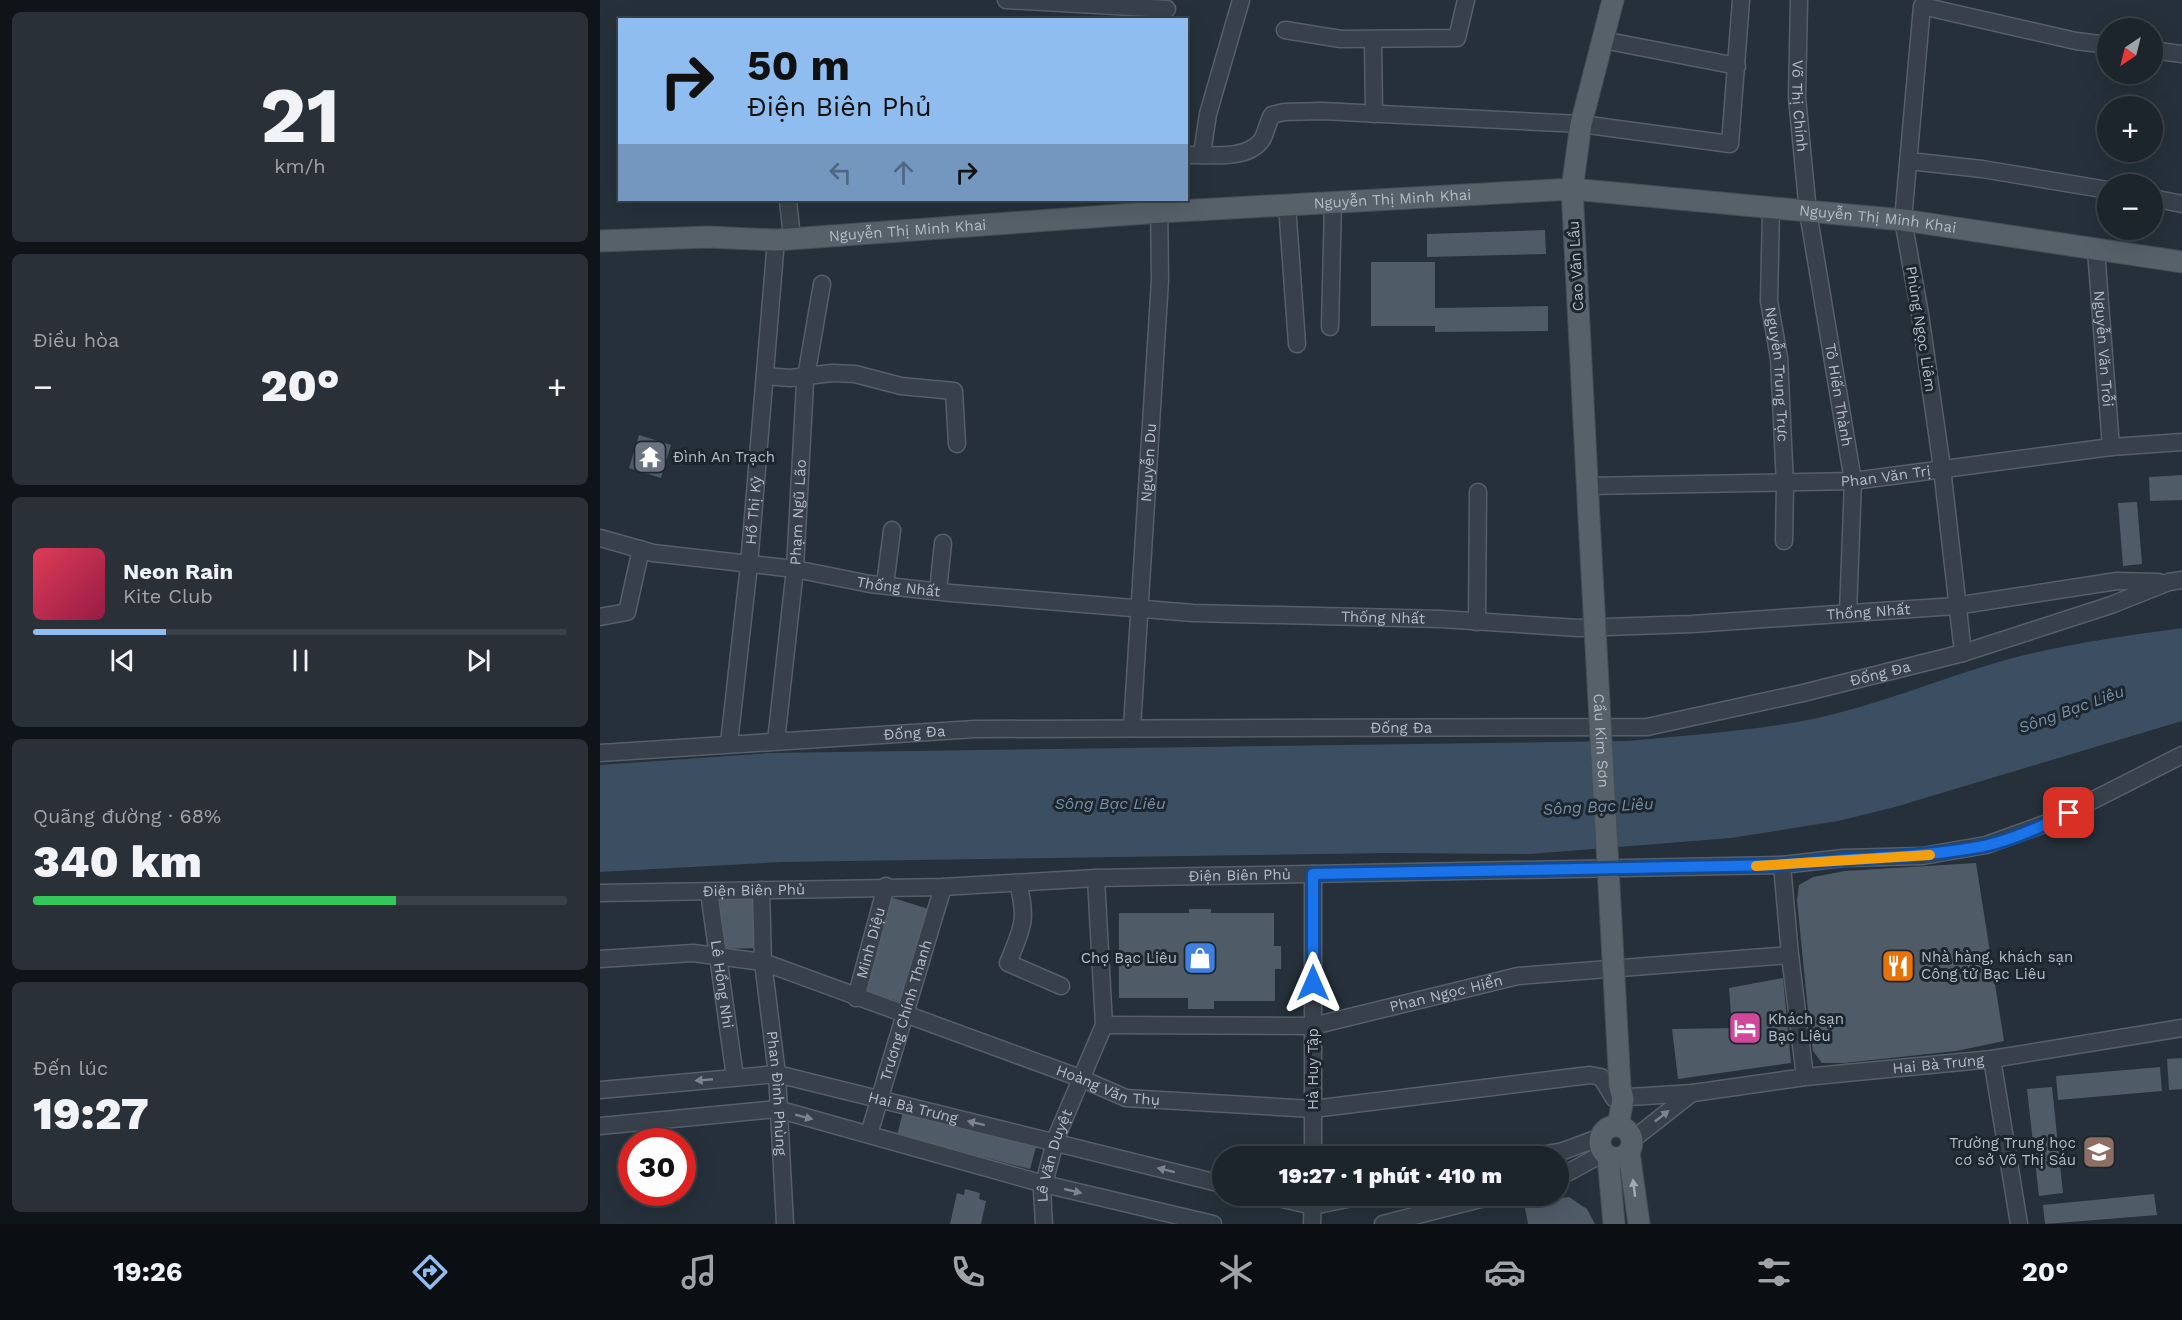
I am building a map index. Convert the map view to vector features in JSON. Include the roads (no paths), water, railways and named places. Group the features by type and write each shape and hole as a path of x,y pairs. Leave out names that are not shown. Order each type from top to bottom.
{"main road":[{"name":"Cao Văn Lầu","path":"1590,537 1572,189 1581,124 1613,0"},
{"name":"Nguyễn Thị Minh Khai","path":"600,241 708,237 784,239 1160,206 1287,205 1572,189 1903,220 2182,262"},
{"name":"Cầu Kim Sơn","path":"1590,537 1621,1093 1615,1144"},
{"path":"1614,1224 1615,1144"},
{"path":"1615,1144 1639,1224"}],"street":[{"path":"1006,0 1167,9"},
{"path":"1241,0 1194,155 1227,155 1255,147 1263,140 1266,125 1272,116 1284,112 1581,124 1730,144 1741,0"},
{"path":"1285,30 1341,39 1457,38 1466,0"},
{"name":"Võ Thị Chính","path":"1799,0 1797,97 1808,212"},
{"name":"Phùng Ngọc Liêm","path":"1963,652 1955,606 1942,468 1903,220 1922,6 2076,41 2097,44"},
{"path":"1373,40 1374,114"},
{"path":"1602,40 1737,66"},
{"path":"2163,51 2182,54"},
{"path":"1910,161 1982,169 2097,188"},
{"path":"2163,200 2182,204"},
{"name":"Hồ Thị Kỷ","path":"729,743 749,565 765,376 788,201"},
{"path":"1330,327 1333,202"},
{"path":"1287,205 1297,344"},
{"name":"Nguyễn Du","path":"1131,728 1141,608 1160,280 1160,206"},
{"name":"Nguyễn Trung Trực","path":"1771,209 1769,301 1779,358 1785,484 1784,542"},
{"name":"Tô Hiến Thành","path":"1808,212 1853,481 1848,613"},
{"name":"Nguyễn Văn Trỗi","path":"2096,250 2111,447"},
{"name":"Phạm Ngũ Lão","path":"776,741 795,569 806,377 822,284"},
{"path":"765,376 806,377 832,373 855,374 901,387 954,391 957,444"},
{"name":"Phan Văn Trị","path":"1588,486 1853,481 2111,447 2182,442"},
{"path":"1477,622 1478,492"},
{"path":"885,585 892,530"},
{"name":"Thống Nhất","path":"600,538 641,549 938,591 1193,613 1477,622 1578,628 1955,606 2117,581 2176,581"},
{"path":"938,591 943,543"},
{"path":"600,617 627,612 641,549"},
{"name":"Đống Đa","path":"600,753 975,729 1487,730 1647,727 1803,693 1963,652 2110,605 2176,581"},
{"name":"Điện Biên Phủ","path":"600,894 943,886 1096,878 1782,865 1843,858 1922,856 1986,846 2050,822 2182,755"},
{"path":"1782,865 1805,1077"},
{"name":"Hà Huy Tập","path":"1313,874 1313,1146"},
{"name":"Lê Văn Duyệt","path":"1044,1224 1044,1184 1054,1143 1104,1025 1096,878"},
{"path":"1018,883 1024,905 1023,927 1008,963 1061,986"},
{"name":"Minh Diệu","path":"856,998 886,886"},
{"name":"Trương Chính Thanh","path":"869,1134 943,886"},
{"name":"Phan Đình Phùng","path":"761,890 763,962 777,1074 777,1109 785,1224"},
{"name":"Lê Hồng Nhi","path":"710,892 735,1077"},
{"name":"Hoàng Văn Thụ","path":"600,959 693,953 763,962 856,998 1080,1078 1126,1098 1313,1109 1590,1075 1601,1077 1614,1098 1621,1093"},
{"name":"Phan Ngọc Hiển","path":"1104,1025 1313,1026 1518,976 1790,955"},
{"name":"Hai Bà Trưng","path":"1621,1093 1693,1093 1805,1077 1992,1059 2182,1028"},
{"path":"1992,1059 2019,1224"},
{"name":"Hai Bà Trưng","path":"600,1090 777,1074 1212,1182"},
{"name":"Hai Bà Trưng","path":"1569,1171 1693,1093"},
{"path":"600,1126 777,1109 1044,1184 1213,1224"},
{"name":"Hai Bà Trưng","path":"1569,1151 1615,1144"},
{"path":"1312,1224 1313,1206"},
{"path":"1383,1224 1453,1206"}],"water":[{"name":"Sông Bạc Liêu","path":"2182,628 2182,721 1895,807 1838,821 1731,838 1530,854 1387,853 781,862 600,872 600,765 770,753 1628,741 1744,730 1813,719 2041,651"}],"place":[{"name":"Đình An Trạch","path":"650,457"},
{"name":"Chợ Bạc Liêu","path":"1200,958"},
{"name":"Nhà hàng, khách sạn Công tử Bạc Liêu","path":"1898,966"},
{"name":"Khách sạn Bạc Liêu","path":"1745,1028"},
{"name":"Trường Trung học cơ sở Võ Thị Sáu","path":"2099,1152"}]}
